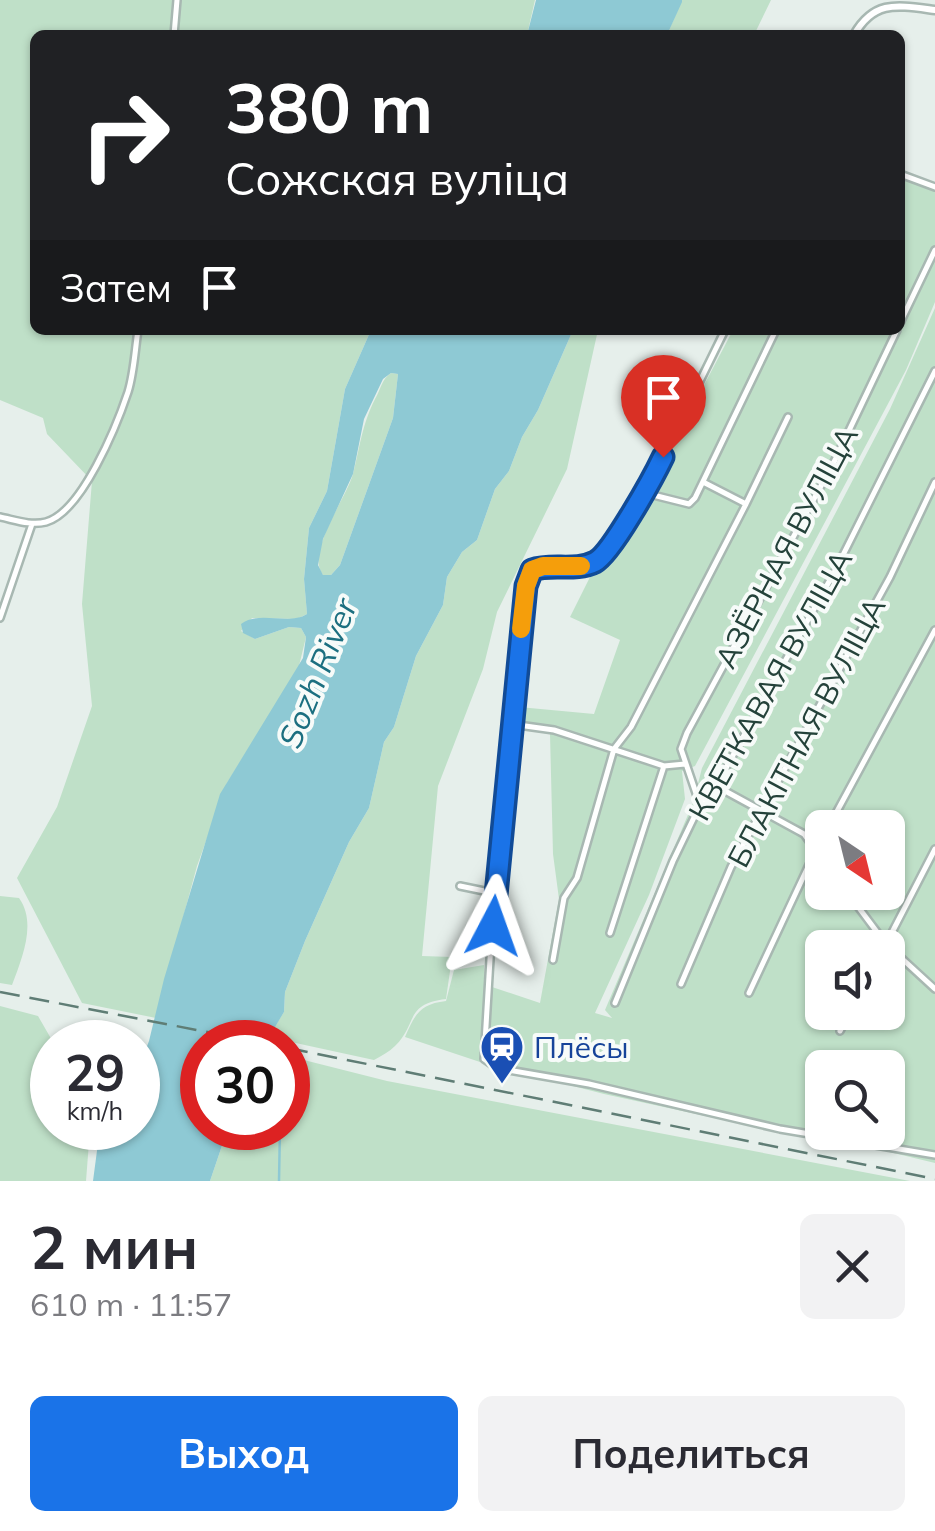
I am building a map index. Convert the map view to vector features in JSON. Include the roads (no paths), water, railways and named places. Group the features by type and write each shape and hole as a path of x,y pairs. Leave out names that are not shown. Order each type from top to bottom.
{"street":[{"path":"174,30 177,0"},
{"path":"857,30 865,14 882,5 935,10"},
{"path":"905,176 935,187"},
{"name":"АЗЁРНАЯ ВУЛІЦА","path":"905,312 935,250"},
{"path":"0,517 32,524 50,522 68,507 91,474 129,390 137,335"},
{"path":"723,335 645,493 598,561 532,570 523,606 494,893 484,1059 489,1066 589,1084 780,1129 935,1155"},
{"path":"645,493 688,504 705,483 774,335"},
{"name":"АЗЁРНАЯ ВУЛІЦА","path":"685,764 681,749 686,734 835,460 894,335"},
{"name":"КВЕТКАВАЯ ВУЛІЦА","path":"615,1003 644,926 700,806 716,786 836,569 935,371"},
{"path":"553,960 564,898 577,878 614,750 631,728 788,417"},
{"name":"БЛАКІТНАЯ ВУЛІЦА","path":"681,984 732,867 890,577 935,482"},
{"path":"705,483 746,504"},
{"path":"0,618 32,524"},
{"path":"838,810 935,630"},
{"path":"512,724 554,730 664,766 685,764 700,806"},
{"path":"610,932 664,766"},
{"path":"716,786 805,835"},
{"path":"893,930 935,848"},
{"path":"750,993 805,874"},
{"path":"460,886 494,893"},
{"path":"905,963 935,989"}],"water":[{"path":"536,0 682,0 669,30 528,30"},
{"name":"Sozh River","path":"369,335 571,335 509,471 495,489 477,540 462,552 447,577 443,605 416,656 394,727 384,742 369,808 349,842 305,941 285,992 284,1012 279,1020 180,1020 180,1150 221,1150 210,1181 93,1181 97,1150 160,1150 160,1020 154,1020 164,979 220,794 303,658 306,637 301,628 289,627 255,639 243,633 241,624 257,618 291,619 307,614 304,579 309,528 327,491 345,389","holes":["391,373 398,374 393,418 340,565 331,575 323,575 318,565 323,539 353,474 364,419 383,379"]}],"waterway":[{"path":"279,1181 280,1150"}],"railway":[{"path":"0,992 180,1027"},
{"path":"310,1052 935,1179"}],"place":[{"name":"Плёсы","path":"502,1085"}]}
